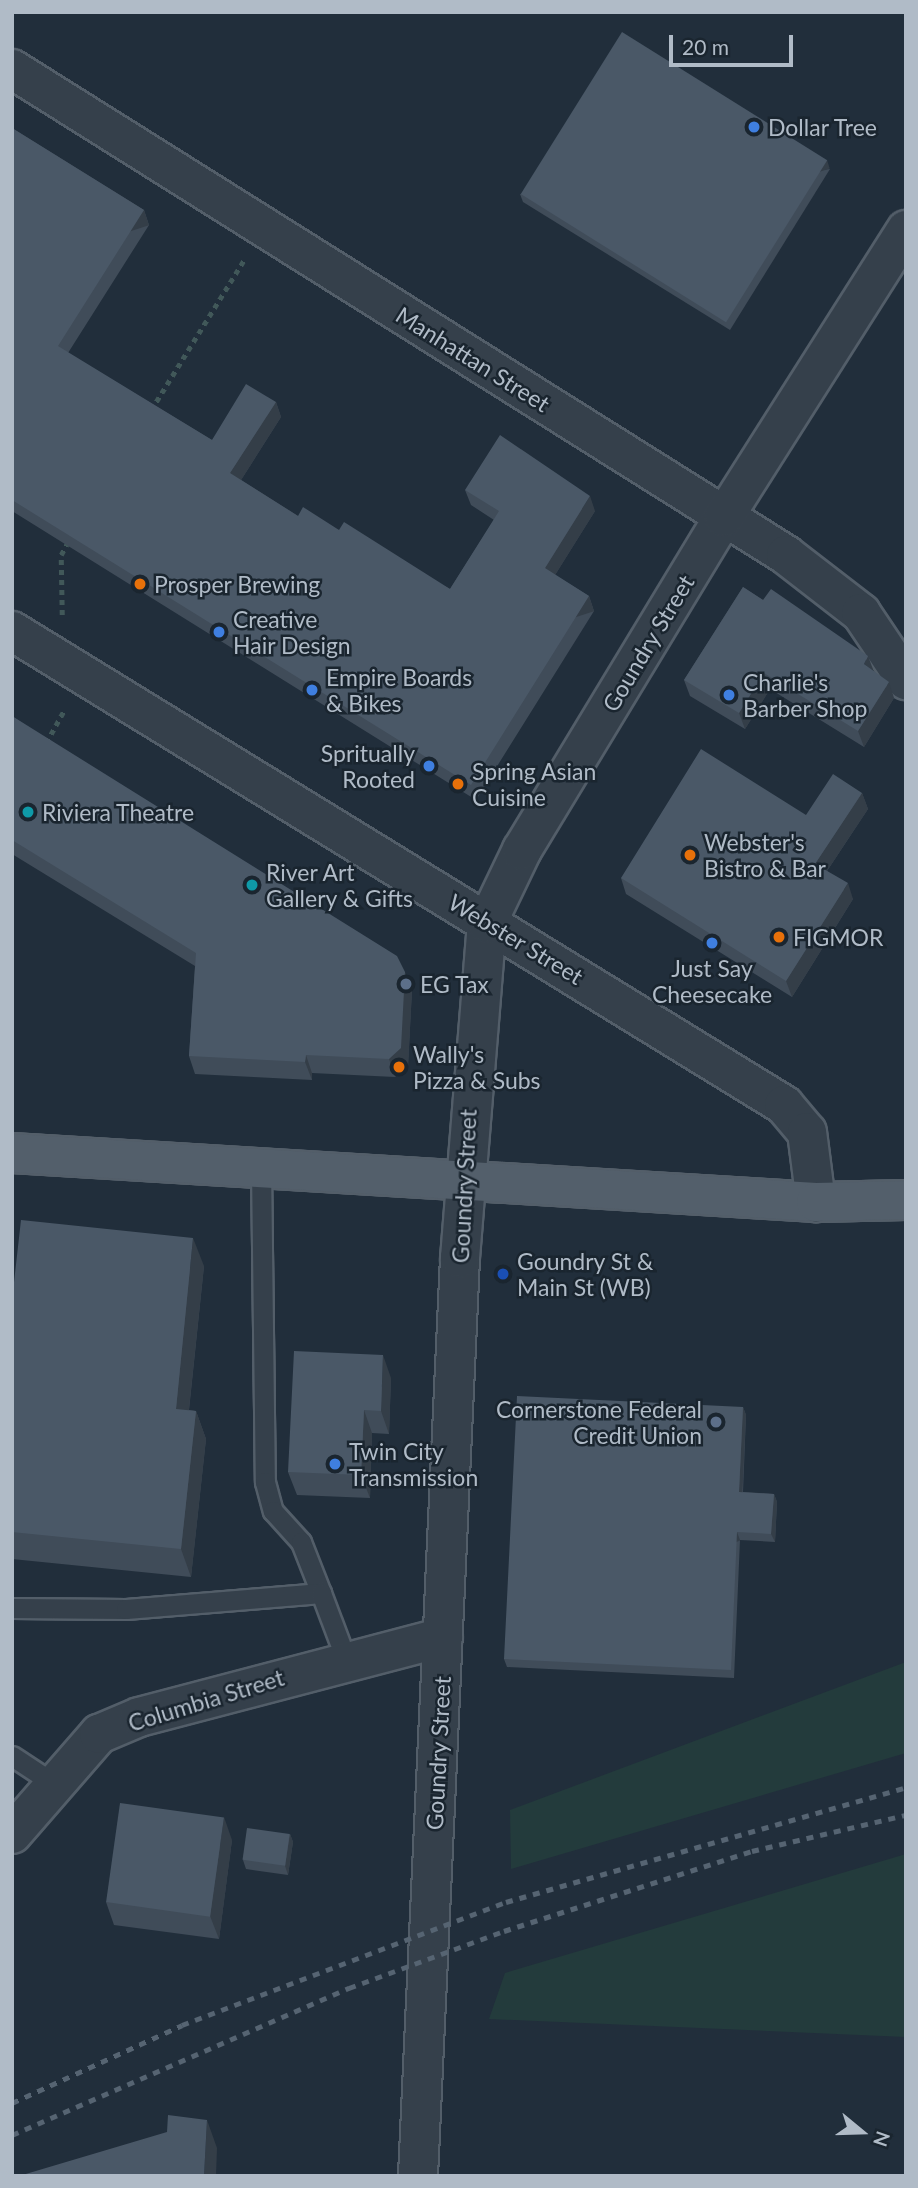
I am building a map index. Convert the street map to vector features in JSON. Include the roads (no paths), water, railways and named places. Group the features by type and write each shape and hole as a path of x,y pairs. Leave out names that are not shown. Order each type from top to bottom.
{"main road":[{"path":"12,1153 261,1166 816,1202 906,1200"}],"street":[{"name":"Manhattan Street","path":"12,69 724,517 861,613 906,680"},
{"name":"Goundry Street","path":"418,2176 464,1179 487,923 522,850 724,517 906,230"},
{"name":"Webster Street","path":"12,631 798,1117 814,1154 816,1202"},
{"name":"Columbia Street","path":"12,1834 53,1783 99,1734 129,1721 346,1659 443,1637"}],"lane":[{"path":"261,1166 265,1482 273,1511 301,1542 346,1659"},
{"path":"12,1608 126,1608 321,1593"},
{"path":"12,1756 53,1783"}],"railway":[{"path":"12,2103 182,2025 506,1902 906,1787"},
{"path":"12,2135 349,1988 504,1931 752,1851 906,1815"}],"place":[{"name":"Dollar Tree","path":"754,127"},
{"name":"Prosper Brewing","path":"140,584"},
{"name":"Creative Hair Design","path":"219,632"},
{"name":"Empire Boards & Bikes","path":"312,690"},
{"name":"Charlie's Barber Shop","path":"729,695"},
{"name":"Spritually Rooted","path":"429,766"},
{"name":"Spring Asian Cuisine","path":"458,784"},
{"name":"Riviera Theatre","path":"28,812"},
{"name":"Webster's Bistro & Bar","path":"690,855"},
{"name":"River Art Gallery & Gifts","path":"252,885"},
{"name":"FIGMOR","path":"779,937"},
{"name":"Just Say Cheesecake","path":"712,943"},
{"name":"EG Tax","path":"406,984"},
{"name":"Wally's Pizza & Subs","path":"399,1067"},
{"name":"Goundry St & Main St (WB)","path":"503,1274"},
{"name":"Cornerstone Federal Credit Union","path":"716,1422"},
{"name":"Twin City Transmission","path":"335,1464"}]}
